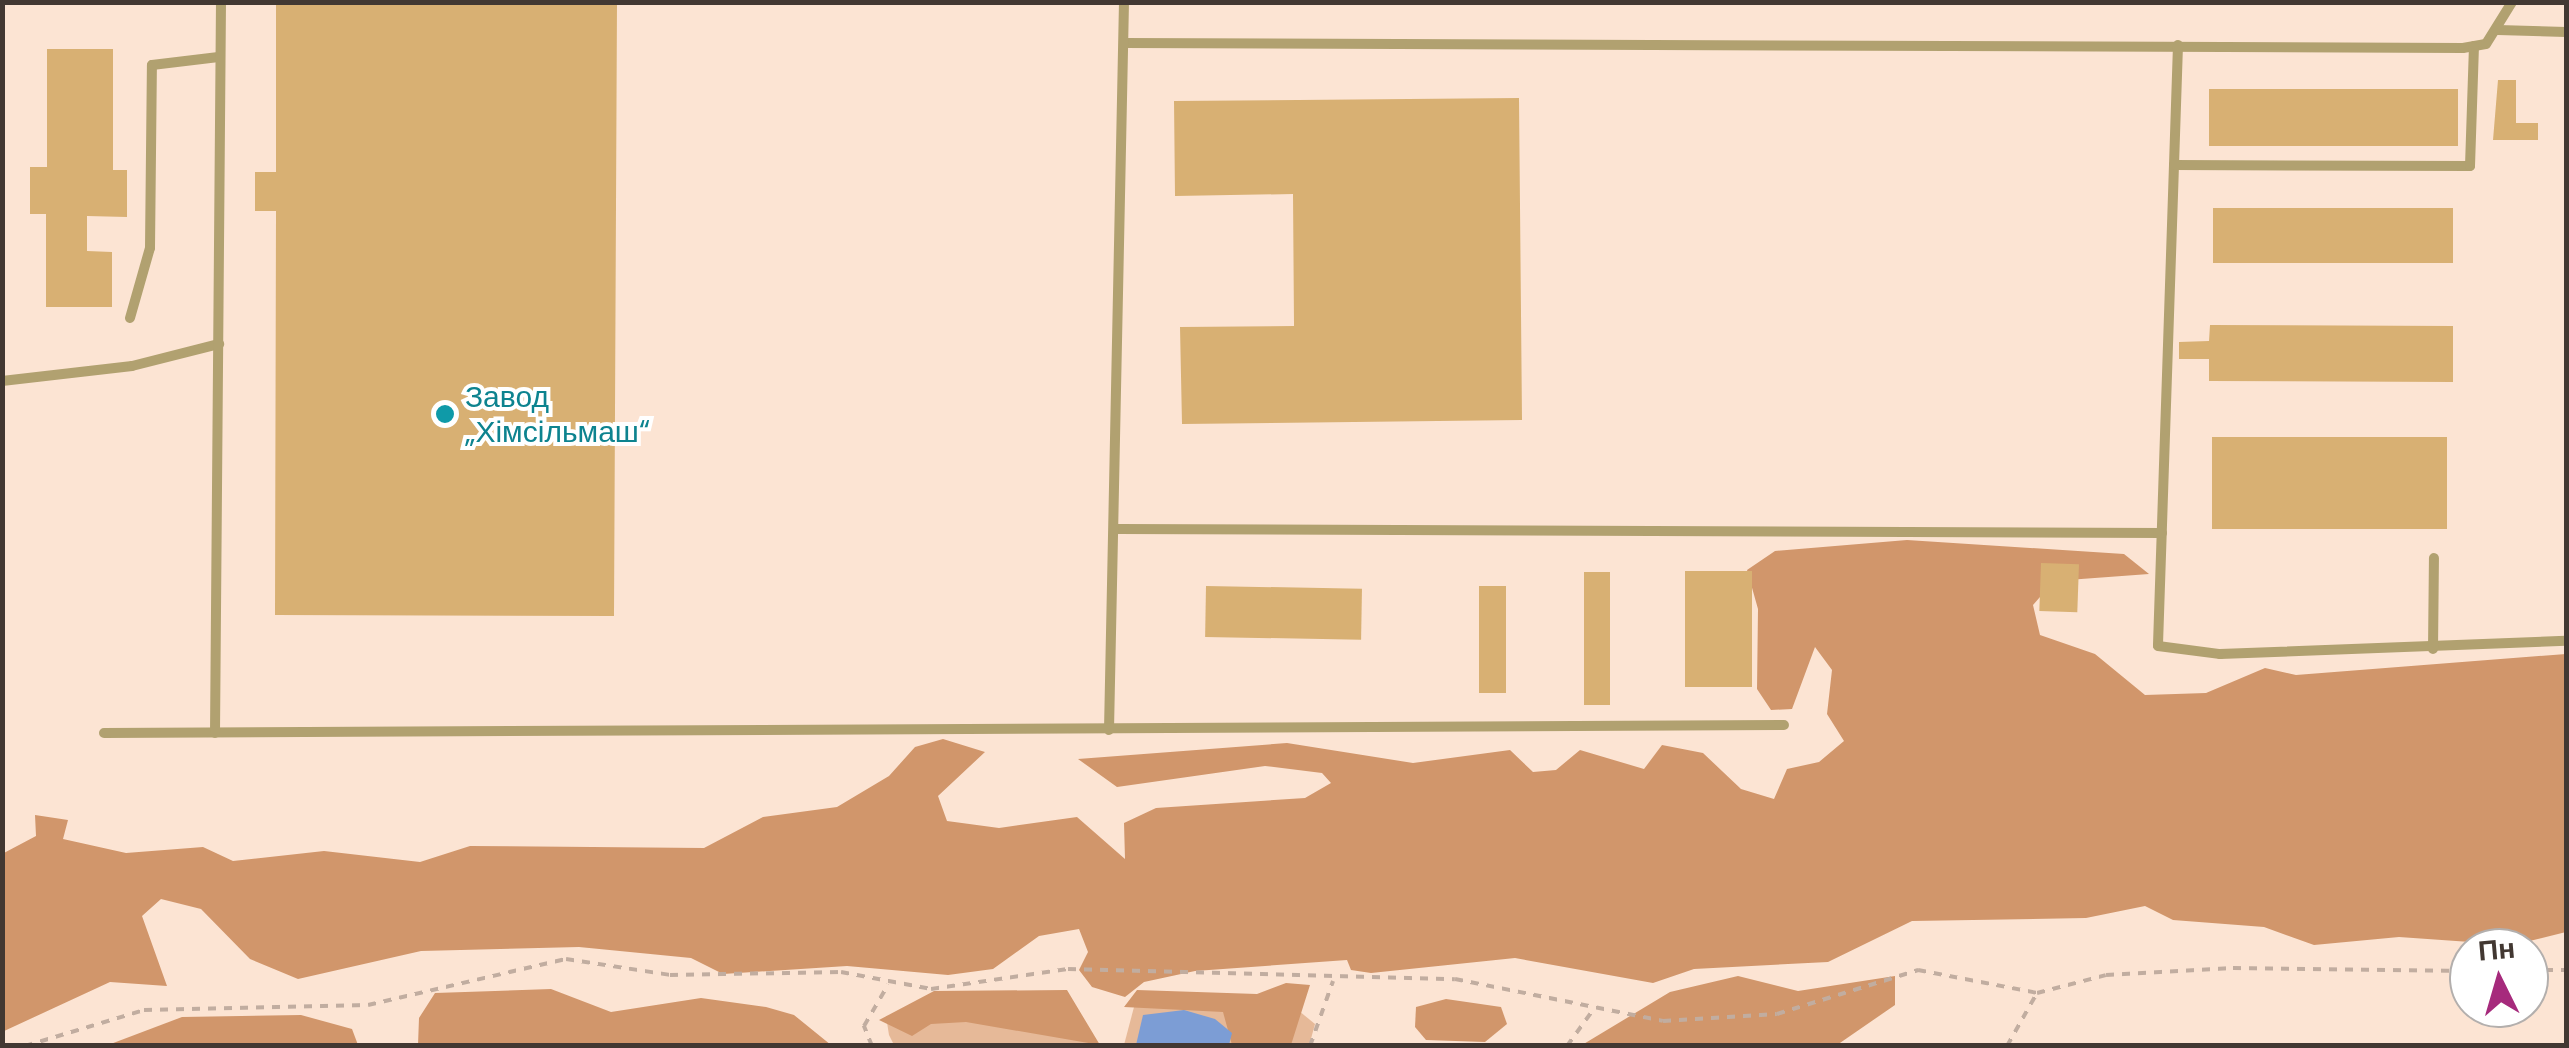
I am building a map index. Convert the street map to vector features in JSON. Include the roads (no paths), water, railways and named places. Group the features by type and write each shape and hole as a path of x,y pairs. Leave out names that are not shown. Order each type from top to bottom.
{"lane":[{"path":"214,732 221,2"},
{"path":"1110,730 1118,529 1124,2"},
{"path":"1124,43 2474,46 2498,30 2512,2"},
{"path":"2498,30 2566,32"},
{"path":"2178,45 2158,646 2172,652 2434,650 2566,641"},
{"path":"2174,165 2470,166 2474,46"},
{"path":"130,318 150,248 152,65 220,57"},
{"path":"2,380 132,366 219,344"},
{"path":"1118,529 2162,533"},
{"path":"2434,558 2434,650"},
{"path":"104,733 1784,724"}],"water":[{"path":"1184,1010 1215,1019 1232,1033 1229,1045 1136,1045 1143,1015"}],"place":[{"name":"Завод „Хімсільмаш“","path":"445,414"}]}
